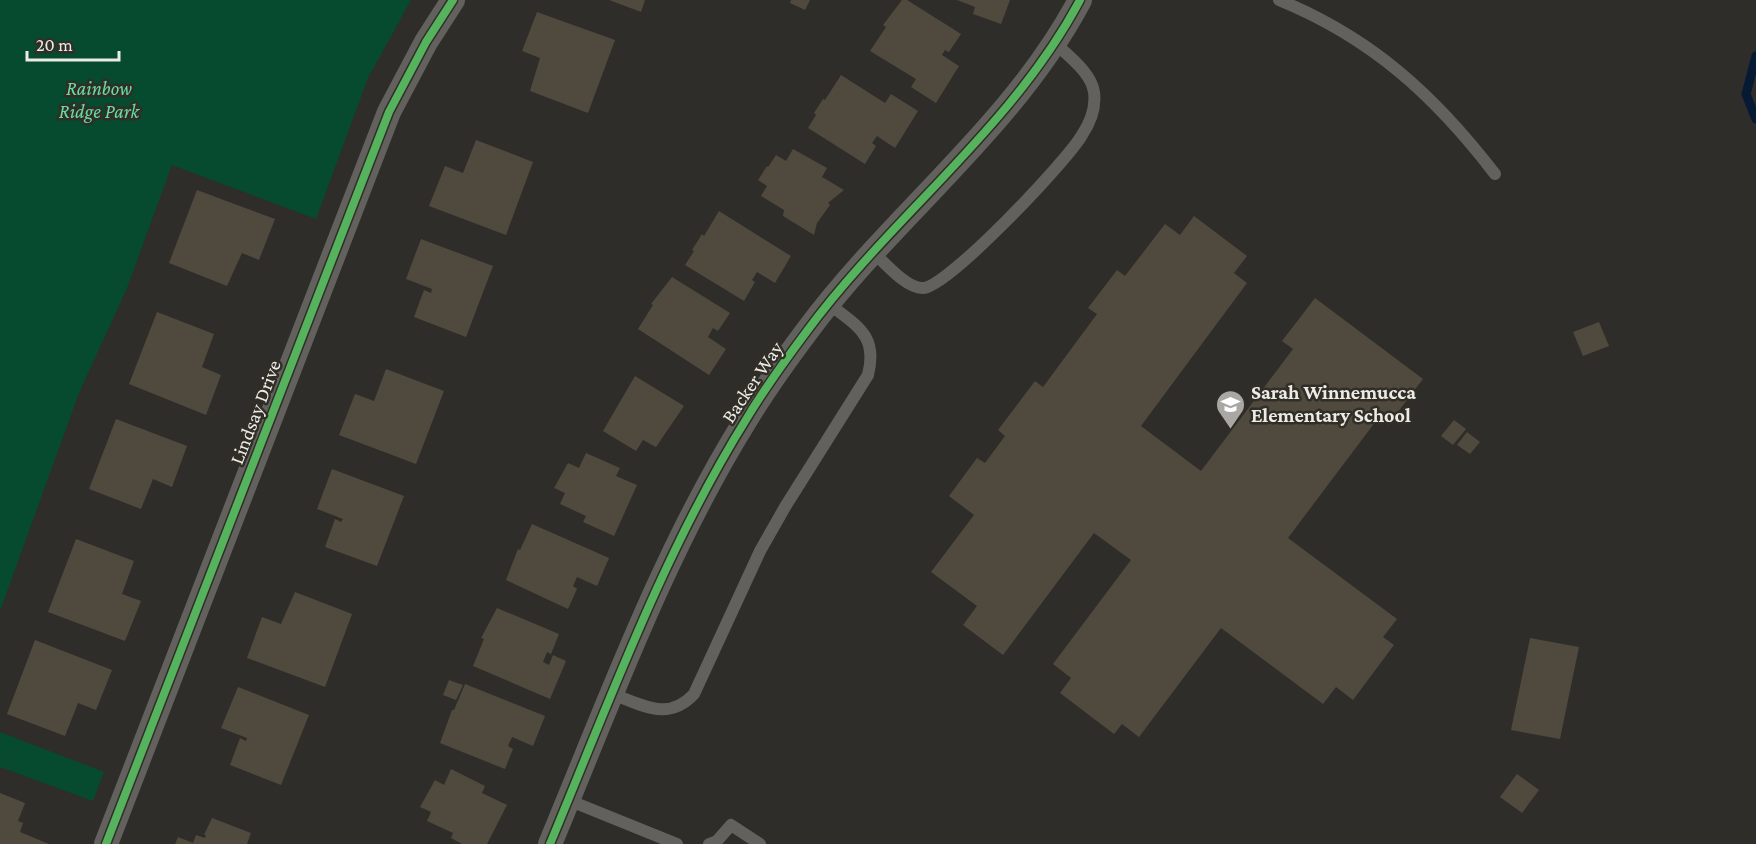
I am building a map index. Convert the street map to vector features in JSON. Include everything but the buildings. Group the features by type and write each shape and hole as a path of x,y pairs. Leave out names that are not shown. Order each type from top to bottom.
{"street":[{"name":"Lindsay Drive","path":"106,844 389,112 426,42 453,0"},
{"name":"Backer Way","path":"550,844 655,592 724,456 747,417 829,304 873,252 1016,97 1055,43 1080,0"}],"lane":[{"path":"1279,0 1337,28 1376,53 1441,108 1495,174"},
{"path":"873,252 908,283 923,289 935,286 961,265 1066,158 1082,135 1090,118 1094,105 1094,91 1089,78 1055,43"},
{"path":"612,694 649,708 665,710 677,708 694,693 760,551 868,375 872,361 867,339 863,332 829,304"},
{"path":"568,800 677,844"},
{"path":"709,844 717,841 731,825 759,844"}],"green space":[{"name":"Rainbow Ridge Park","path":"0,0 411,0 368,78 316,219 172,165 127,288 79,393 0,611"},
{"path":"0,732 104,772 93,801 0,767"}],"waterway":[{"path":"1756,56 1746,94 1756,119"}],"cycle path":[{"path":"106,844 389,112 426,42 453,0"},
{"path":"550,844 664,573 717,469 754,407 791,352 840,289 1021,90 1052,46 1080,0"}],"place":[{"name":"Sarah Winnemucca Elementary School","path":"1230,430"}]}
